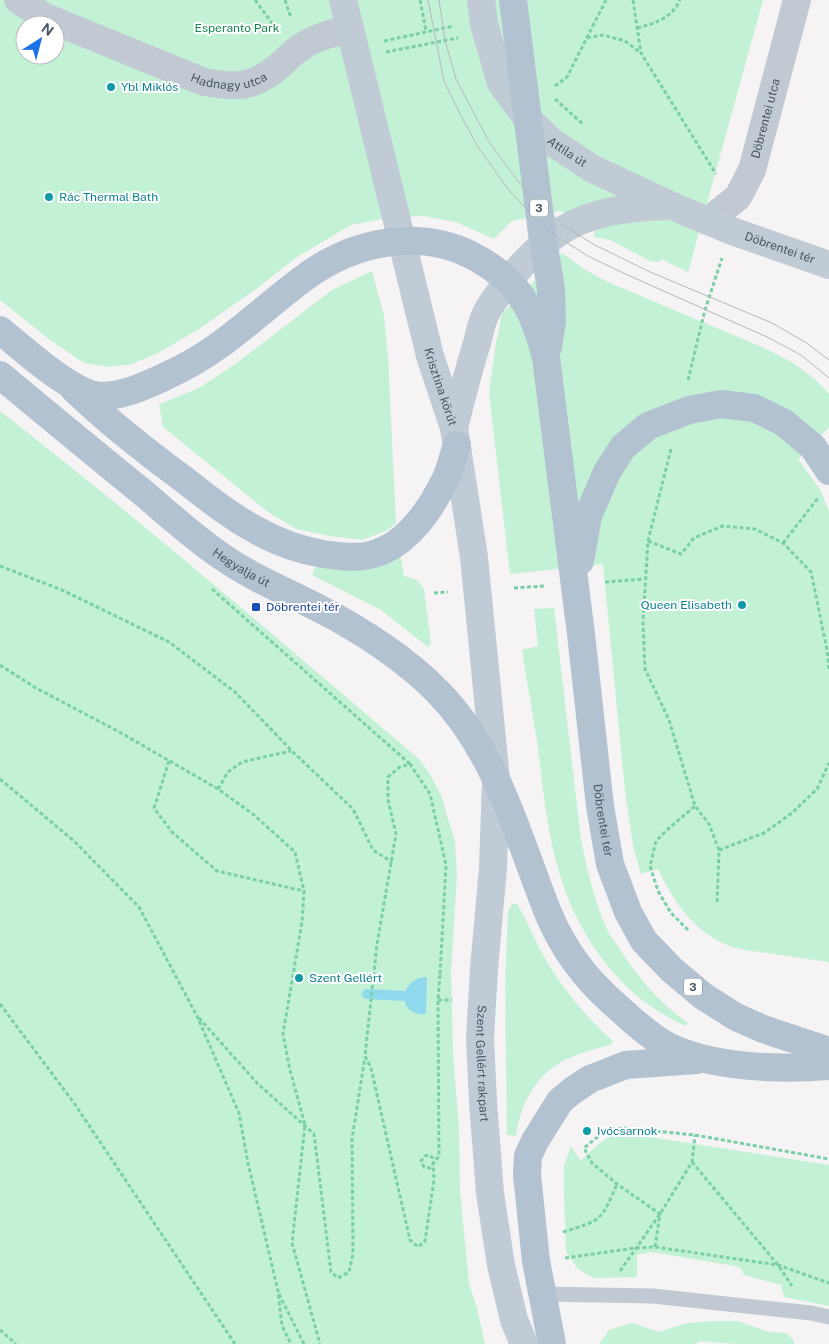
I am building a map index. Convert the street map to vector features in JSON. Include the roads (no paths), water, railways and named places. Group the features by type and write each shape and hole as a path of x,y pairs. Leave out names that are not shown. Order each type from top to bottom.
{"main road":[{"name":"Krisztina körút","path":"343,0 430,356 455,437 478,590 496,780"},
{"name":"Attila út","path":"481,0 484,24 501,82 526,117 552,142 591,168 720,226"},
{"name":"3","path":"513,0 551,289 552,321 546,358"},
{"path":"62,378 100,414 206,496 255,530 283,544 312,552 342,557 366,556 390,547 407,535 433,502 447,476 484,317 524,261 553,234 597,214 633,207 672,206"},
{"name":"Döbrentei tér","path":"720,226 829,265"},
{"path":"0,330 37,361 83,391 99,396 114,395 146,386 194,363 305,277 335,258 372,245 412,240 436,243 465,252 485,262 502,276 521,295 532,312 546,358"},
{"name":"Döbrentei tér","path":"546,358 581,634 600,806 610,864 628,912 644,941 672,970 704,996 736,1017 763,1029 829,1051"},
{"name":"Hegyalja út","path":"0,375 220,556 272,587 340,619 402,661 437,691 459,716 479,747 496,780 527,854 551,919 565,946 582,971 601,992 649,1034 666,1045 709,1059"},
{"path":"575,590 588,516 607,472 623,447 648,426 689,410 721,404 754,408 783,422 806,441 813,447 829,471"},
{"name":"Szent Gellért rakpart","path":"496,780 493,868 483,979 480,1038 490,1193 501,1264 514,1320 524,1344"},
{"path":"552,1344 536,1261 527,1175 528,1156 560,1101 590,1079 626,1065 709,1059 772,1067 804,1068 829,1066"}],"street":[{"name":"Hadnagy utca","path":"18,0 45,17 204,82 228,87 247,85 266,76 293,52 325,34 350,29"},
{"name":"Döbrentei utca","path":"720,226 738,198 752,170 797,0"}],"lane":[{"path":"542,1294 653,1296 811,1313 829,1317"}],"water":[{"path":"427,977 426,1014 416,1013 409,1010 405,1004 406,990 417,979"}],"waterway":[{"path":"367,994 404,996"}],"tram line":[{"path":"428,0 444,81 478,147 508,189 532,215 553,234 588,256 767,337 801,355 829,378"},
{"path":"439,0 445,40 456,79 489,142 517,180 541,205 566,227 593,244 650,272 772,323 805,342 829,360"}],"place":[{"name":"Ybl Miklós","path":"111,87"},
{"name":"Rác Thermal Bath","path":"49,197"},
{"name":"Queen Elisabeth","path":"742,605"},
{"name":"Döbrentei tér","path":"256,607"},
{"name":"Szent Gellért","path":"299,978"},
{"name":"Ivócsarnok","path":"587,1131"}],"park label":[{"name":"Esperanto Park","path":"237,28"}]}
